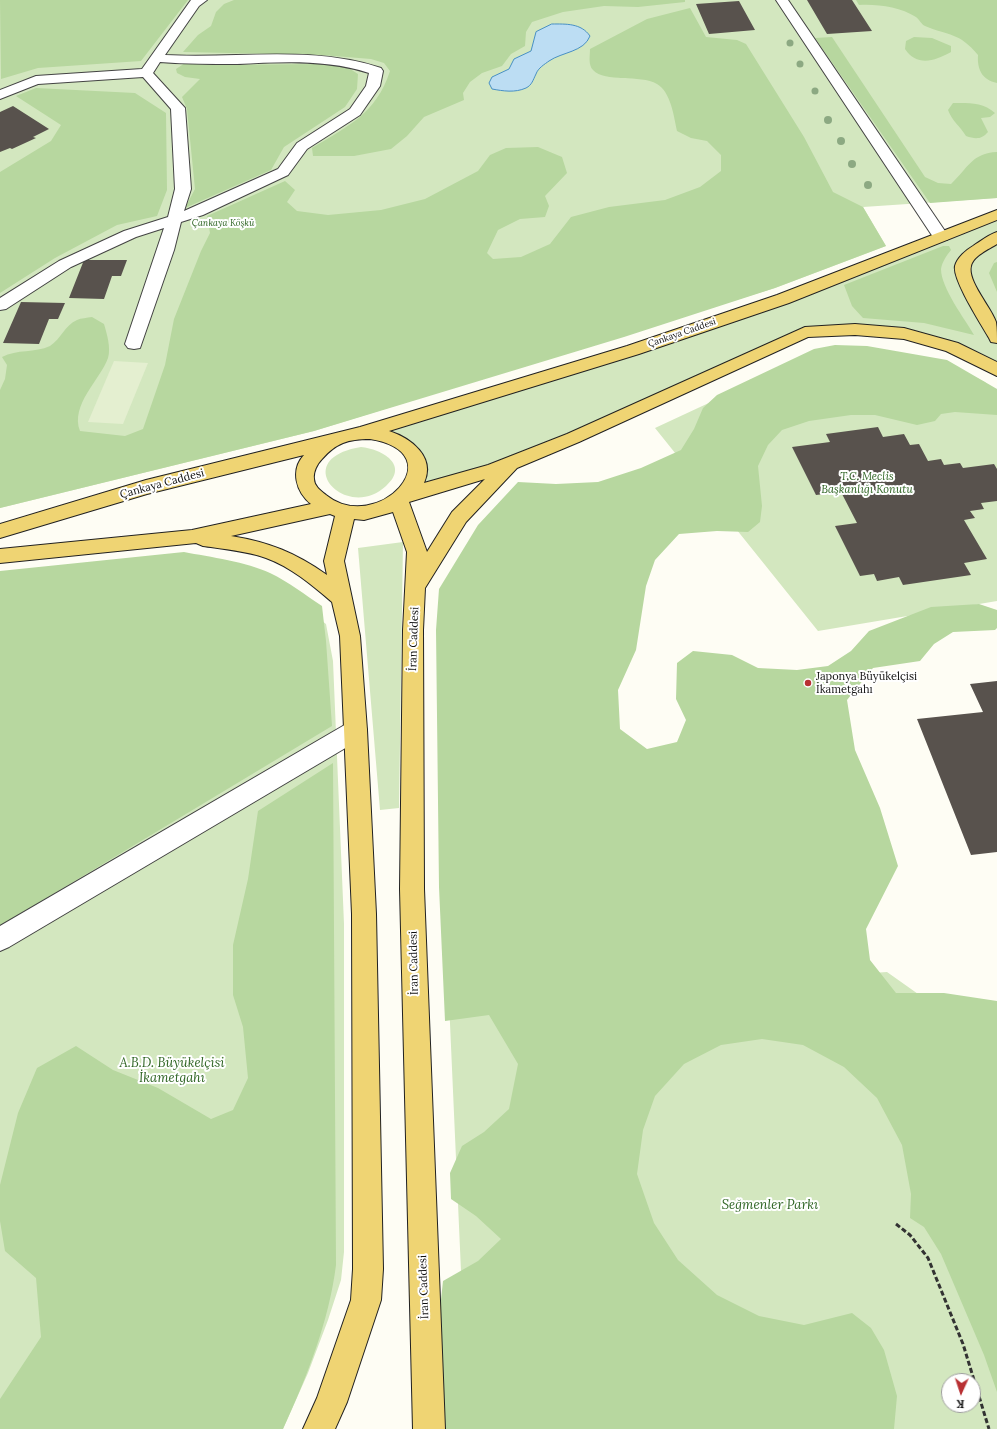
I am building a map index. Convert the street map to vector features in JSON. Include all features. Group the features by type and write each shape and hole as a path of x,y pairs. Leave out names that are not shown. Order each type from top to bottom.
{"main road":[{"name":"Çankaya Caddesi","path":"0,531 146,487 361,432 633,350 782,299 997,215"},
{"path":"997,237 970,255 963,265 963,272 967,284 997,338"},
{"name":"Çankaya Caddesi","path":"401,498 494,470 573,438 805,332 833,329 911,334 954,346 997,370"},
{"name":"Çankaya Caddesi","path":"0,556 192,537 337,509 364,512 382,509 401,498 411,489 417,476 417,462 409,449 397,440 380,434 361,432"},
{"name":"Çankaya Caddesi","path":"326,442 314,452 306,464 304,476 307,488 316,499 337,509"},
{"path":"416,586 459,517 512,462"},
{"name":"İran Caddesi","path":"401,498 417,552 413,630 412,889 429,1429"},
{"path":"319,1429 331,1402 366,1300 368,1269 364,914 356,730 350,636 334,561 337,509"},
{"path":"192,537 238,544 280,556 309,572 342,598"}],"lane":[{"path":"146,73 155,58 195,3 201,0"},
{"path":"782,0 941,237"},
{"path":"0,305 64,264 130,234 198,212 283,172 302,146 355,112 373,86 376,70 362,64 322,61 155,58"},
{"path":"3,92 36,80 146,73"},
{"path":"134,344 166,250 173,219 183,189 178,108 146,73"},
{"path":"0,939 356,730"}],"path":[{"path":"896,1224 910,1235 928,1258 963,1344 989,1429"}],"green space":[{"name":"Çankaya Köşkü","path":"0,0 997,0 997,198 863,207 886,246 775,288 314,431 0,508"},
{"path":"0,0 188,0 141,61 38,68 1,79"},
{"path":"234,0 685,0 685,2 638,7 604,6 563,12 532,22 526,32 525,46 511,54 502,66 482,73 470,82 463,93 464,100 424,117 407,136 391,149 354,156 313,156 312,148 349,125 369,108 384,86 390,71 384,63 371,59 322,55 183,52 198,35 211,26 216,12 224,4"},
{"path":"856,0 997,0 997,83 984,77 978,65 978,55 959,38 925,26 916,17 903,11 874,5 859,5"},
{"path":"690,8 706,37 737,40 746,44 804,137 833,192 863,207 886,246 775,288 624,337 314,431 0,508 0,390 5,379 7,365 2,357 14,353 38,350 50,346 73,322 92,317 104,324 109,354 104,366 82,402 78,421 80,431 125,436 143,429 165,365 174,319 201,251 210,233 207,216 285,181 295,190 287,202 297,211 328,215 381,210 425,199 478,171 490,155 506,148 538,147 562,157 567,173 545,196 549,206 545,217 520,219 498,230 487,253 493,259 521,257 550,244 571,217 609,207 665,200 700,187 721,171 721,155 707,141 691,138 677,131 669,99 662,88 657,84 642,79 614,78 598,74 590,66 590,49 647,19"},
{"path":"832,37 925,177 938,183 951,184 976,158 989,153 997,152 997,198 930,203 815,38"},
{"path":"914,37 932,38 951,46 951,52 933,60 926,61 915,58 905,49 906,41"},
{"path":"185,63 209,65 320,64 347,67 358,74 357,89 345,107 284,147 271,170 185,208 195,189 187,109 182,97 200,79 185,77 177,73 176,69"},
{"path":"36,88 135,93 166,113 167,190 157,216 117,225 55,258 0,293 0,172 51,141 61,125 16,96"},
{"path":"953,103 970,103 981,105 995,113 990,117 981,118 988,132 978,138 966,136 948,110"},
{"path":"997,215 997,370 911,334 805,332 645,405 399,501 417,462 380,434 450,407 633,350"},
{"path":"943,246 949,246 951,250 946,256 941,269 942,277 949,294 974,335 924,323 863,318 852,306 844,285"},
{"path":"997,262 997,292 989,273 994,263"},
{"path":"835,345 867,346 947,360 997,389 997,415 955,412 941,414 935,421 917,425 875,415 851,415 809,421 782,430 768,445 758,466 762,506 760,522 748,532 717,531 679,534 655,560 646,586 636,650 618,690 620,729 647,749 677,742 686,720 676,699 677,663 693,651 732,655 758,668 797,670 828,666 851,651 869,631 931,607 979,604 997,610 997,628 995,630 953,632 934,644 920,661 873,668 847,700 855,750 880,808 898,866 866,929 870,960 896,993 944,993 997,1001 997,1392 984,1355 941,1254 924,1227 910,1218 911,1194 902,1145 877,1098 844,1067 803,1045 762,1039 721,1045 684,1064 655,1096 643,1130 637,1174 654,1223 678,1260 717,1295 759,1316 804,1325 852,1313 871,1328 884,1350 897,1396 894,1429 443,1429 436,1346 443,1281 478,1261 501,1239 476,1216 451,1199 450,1173 462,1146 484,1132 509,1109 518,1064 489,1015 445,1021 439,887 436,630 439,589 478,525 518,482 556,484 598,482 641,468 681,450 694,429 703,408 717,395 814,349"},
{"name":"T.C. Meclis Başkanlığı Konutu","path":"814,354 957,368 985,382 997,396 997,601 818,631 655,428"},
{"path":"114,361 148,363 123,424 88,422"},
{"path":"361,447 377,451 390,459 394,465 395,471 393,478 386,486 370,495 355,497 341,493 331,485 326,474 328,463 339,454"},
{"path":"403,542 399,808 380,810 358,548"},
{"path":"184,552 228,560 261,569 284,580 322,606 332,726 0,926 0,571"},
{"name":"A.B.D. Büyükelçisi İkametgahı","path":"0,585 295,600 326,624 333,661 344,924 344,1252 341,1280 328,1320 308,1373 283,1429 0,1429"},
{"path":"333,763 336,1265 328,1307 316,1348 283,1429 0,1429 0,1399 41,1337 36,1278 5,1251 0,1221 0,1185 18,1113 37,1068 76,1046 113,1070 158,1088 211,1119 233,1110 248,1078 243,1027 233,995 233,945 248,879 258,811"},
{"name":"Seğmenler Parkı","path":"887,972 952,1018 997,1026 997,1429 468,1429 449,1001"}],"water":[{"path":"552,24 568,24 578,26 590,36 578,49 554,58 542,66 528,87 522,90 513,91 492,89 489,83 492,77 509,69 514,59 531,51 536,32"}],"building":[{"path":"807,0 852,0 872,31 827,34"},
{"path":"739,1 755,30 709,34 696,4"},
{"path":"13,106 49,129 33,137 36,138 12,149 10,148 0,152 0,112"},
{"path":"84,260 127,260 121,276 112,276 104,299 69,298"},
{"path":"21,302 65,303 58,319 49,319 39,344 3,343"},
{"path":"878,427 883,437 904,434 910,445 919,444 928,461 941,459 944,465 960,463 963,468 994,464 997,469 997,501 981,503 984,509 970,511 975,518 964,520 987,559 964,563 971,575 903,585 899,577 877,581 874,574 860,576 835,526 857,523 841,492 816,495 792,447 830,442 826,434"},
{"path":"997,681 997,852 971,855 917,719 983,712 970,684"}],"place":[{"name":"Japonya Büyükelçisi İkametgahı","path":"808,683"}]}
